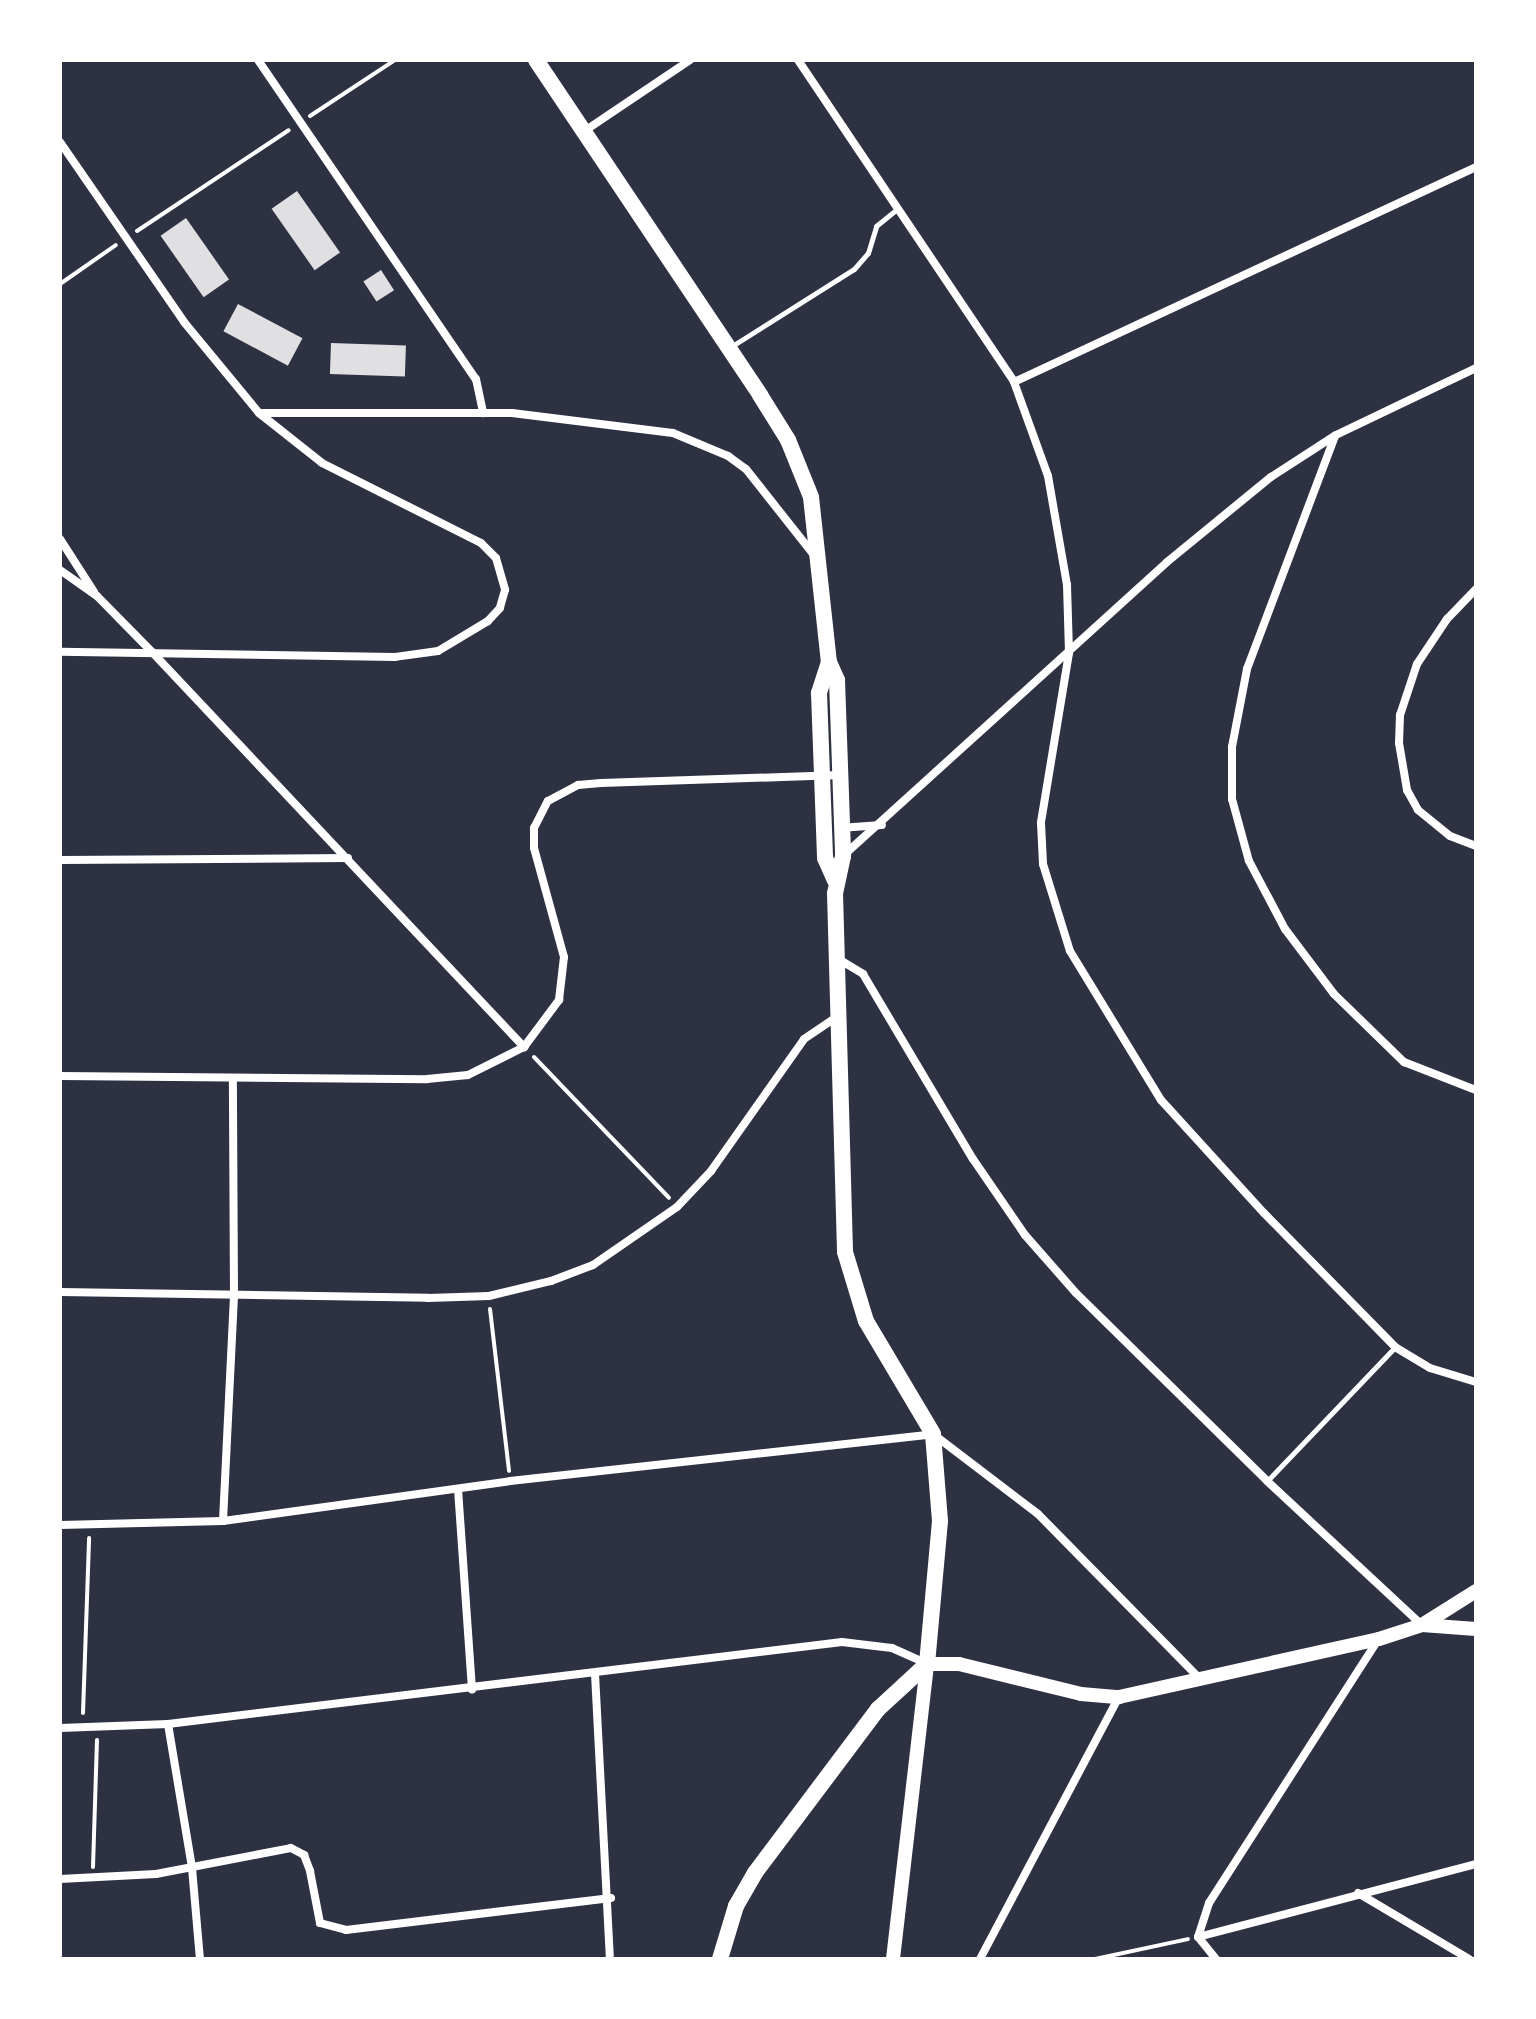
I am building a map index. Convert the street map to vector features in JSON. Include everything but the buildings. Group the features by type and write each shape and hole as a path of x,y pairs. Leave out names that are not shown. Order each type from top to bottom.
{"main road":[{"path":"536,60 730,348 805,475 818,523 829,662 837,680 843,856 835,880"},
{"path":"720,1959 736,1906 755,1873 878,1709 927,1664 940,1521 933,1434 866,1321 845,1252 840,960 835,880 825,858 819,681 829,662"}],"street":[{"path":"258,60 476,379 483,413"},
{"path":"583,132 690,60"},
{"path":"798,60 1014,382 1048,476 1067,585 1069,653 1041,823 1043,864 1070,951 1161,1100 1395,1347 1430,1368 1476,1382"},
{"path":"60,142 126,239 259,413 322,463 481,543 501,568 505,590 500,608 456,644 395,657 60,652"},
{"path":"1014,382 1476,167"},
{"path":"825,858 843,856 882,825 1069,653 1245,498 1336,435 1476,368"},
{"path":"259,413 483,413 612,422 703,444 746,469 821,561"},
{"path":"1336,435 1247,669 1232,747 1232,799 1249,861 1285,929 1334,994 1404,1062 1476,1090"},
{"path":"60,539 97,596"},
{"path":"60,570 97,596 152,652 524,1047"},
{"path":"1476,589 1447,619 1417,664 1400,715 1399,743 1407,790 1418,810 1450,836 1476,846"},
{"path":"60,1076 233,1079 454,1077 487,1067 524,1047 551,1017 563,980 557,916 534,848 534,828 548,801 560,792 590,784 840,775"},
{"path":"824,828 882,825"},
{"path":"60,860 348,858"},
{"path":"840,960 863,974 973,1159 1025,1235 1076,1293 1267,1481 1422,1625 1476,1629"},
{"path":"60,1292 489,1296 593,1265 677,1207 711,1171 804,1039 841,1015"},
{"path":"223,1521 234,1294 233,1079"},
{"path":"60,1525 89,1528 223,1521 510,1481 933,1434 1038,1514 1203,1682"},
{"path":"458,1489 472,1690"},
{"path":"60,1728 82,1730 168,1724 472,1690 842,1642 892,1648 927,1664 959,1664 1081,1694 1119,1697 1203,1682 1379,1639 1422,1625 1476,1591"},
{"path":"1198,1937 1231,1864 1379,1639"},
{"path":"893,1959 927,1664"},
{"path":"595,1674 611,1898 610,1959"},
{"path":"980,1959 1119,1697"},
{"path":"168,1724 192,1868 200,1959"},
{"path":"60,1879 192,1868 298,1850 310,1871 320,1923 346,1930 611,1898"},
{"path":"1198,1937 1476,1864"},
{"path":"1358,1893 1469,1959"},
{"path":"1198,1937 1216,1959"}],"lane":[{"path":"730,348 854,269 868,253 876,226 898,208"},
{"path":"1267,1481 1395,1347"}],"path":[{"path":"60,284 395,60"},
{"path":"524,1047 677,1207"},
{"path":"489,1296 510,1481"},
{"path":"82,1730 89,1528"},
{"path":"93,1877 97,1729"},
{"path":"1095,1959 1198,1937"}]}
